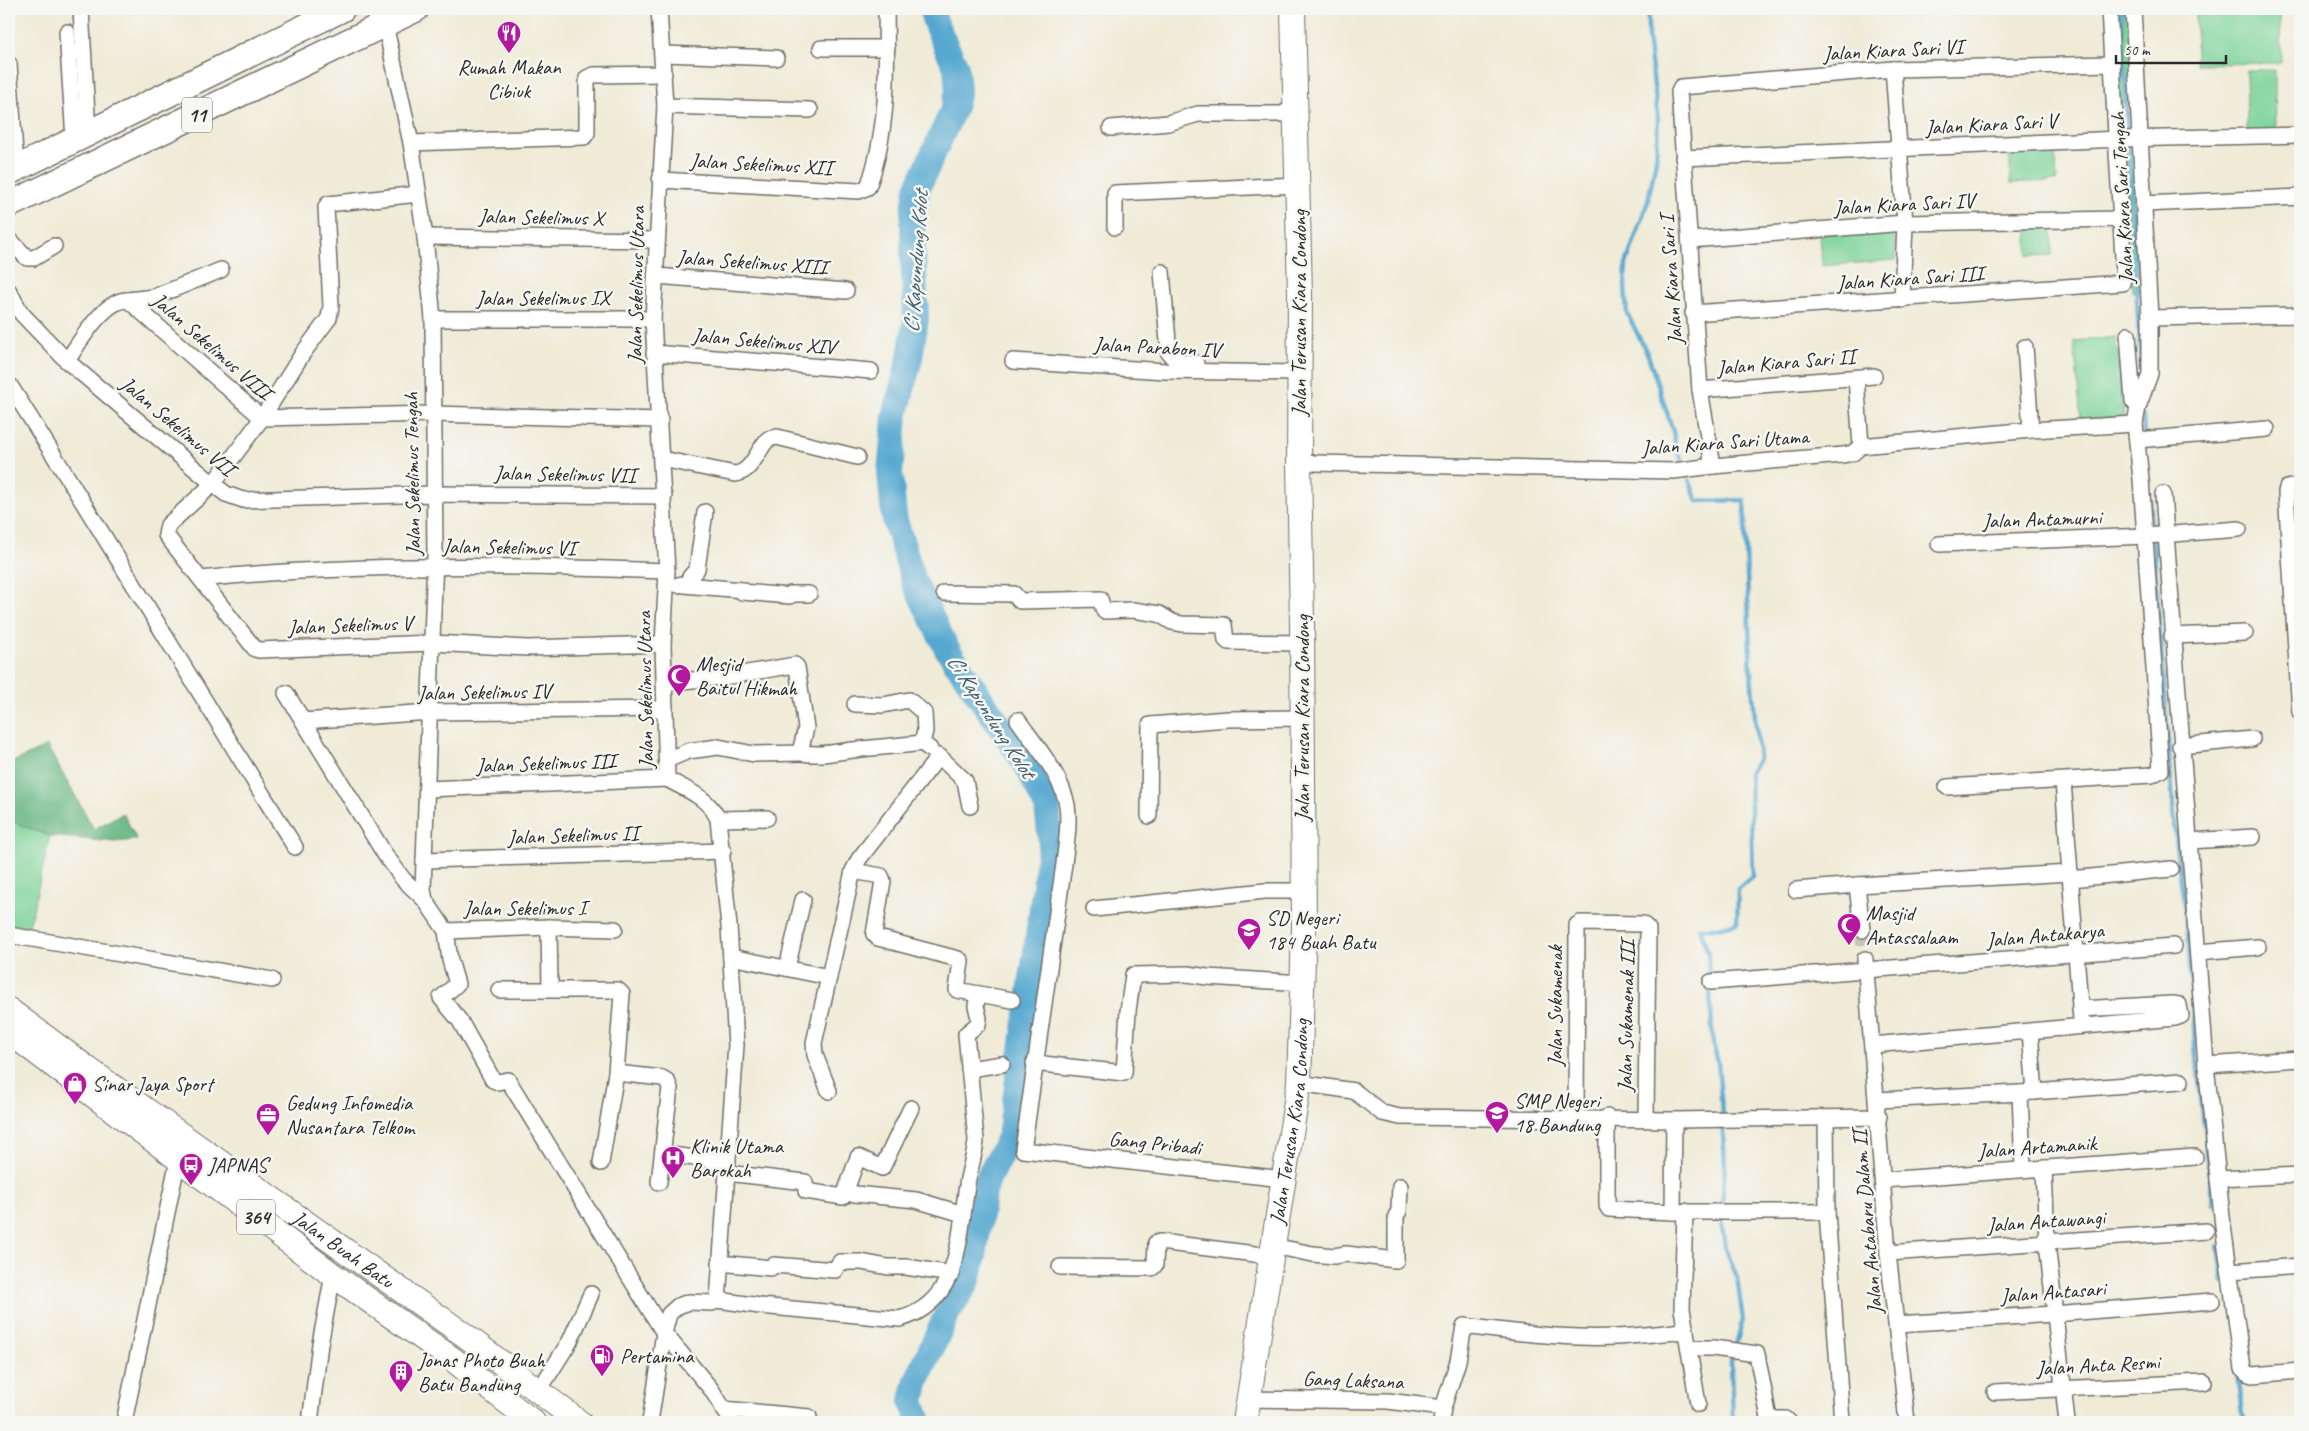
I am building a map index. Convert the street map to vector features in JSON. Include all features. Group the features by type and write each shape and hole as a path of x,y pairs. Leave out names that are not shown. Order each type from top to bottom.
{"highway":[{"name":"11","path":"13,170 342,9"},
{"name":"11","path":"9,205 416,9"}],"main road":[{"name":"Jalan Terusan Kiara Condong","path":"1247,1411 1299,1083 1303,891 1302,643 1300,295 1293,9"},
{"name":"Jalan Buah Batu","path":"9,1010 88,1069 466,1336 579,1422"},
{"name":"Jalan Buah Batu","path":"9,1032 333,1275 450,1358 533,1422"},
{"path":"450,1358 466,1336"}],"street":[{"path":"81,9 81,137"},
{"name":"Jalan Sekelimus Utara","path":"660,9 665,106 653,319 660,420 667,578 663,644 667,779 706,800 718,819 723,851 736,1046 718,1300"},
{"path":"821,48 887,48 886,9"},
{"name":"Jalan Kiara Sari Tengah","path":"2109,9 2112,64 2144,204 2150,318 2150,374 2135,424 2153,536"},
{"name":"Jalan Kiara Sari Tengah","path":"2124,276 2121,219 2128,140 2133,9"},
{"name":"Jalan Sekelimus Tengah","path":"385,24 411,143 425,237 433,319 435,567 424,860 425,900 442,927"},
{"path":"67,32 81,137"},
{"name":"Jalan Sekelimus XII","path":"660,180 859,191 868,187 874,171 887,98 887,48"},
{"path":"663,54 776,58"},
{"path":"9,64 13,170"},
{"name":"Jalan Kiara Sari VI","path":"1679,91 1681,87 1687,85 1892,70 2112,64"},
{"path":"1892,70 1905,223 1902,300"},
{"path":"411,143 584,138 587,133 587,78 593,75 664,74"},
{"name":"Jalan Kiara Sari I","path":"1679,91 1690,240 1693,313 1700,390 1713,466"},
{"path":"665,106 810,110"},
{"path":"1111,128 1168,123 1198,114 1282,114 1295,107"},
{"name":"Jalan Kiara Sari V","path":"1683,158 2128,140 2300,136"},
{"path":"1115,227 1115,193 1297,185"},
{"path":"213,484 262,418 303,354 329,318 331,306 326,207 328,204 418,194"},
{"path":"2144,204 2300,197"},
{"name":"Jalan Kiara Sari IV","path":"1690,240 1905,223 2121,219"},
{"name":"Jalan Sekelimus X","path":"425,237 656,240"},
{"path":"9,239 27,258 34,258 54,246"},
{"path":"128,300 154,297 221,270"},
{"path":"1162,272 1169,353 1172,358 1182,362 1300,370"},
{"name":"Jalan Sekelimus XIII","path":"656,276 846,291"},
{"name":"Jalan Kiara Sari III","path":"1693,313 2118,284 2122,283 2124,276"},
{"name":"Jalan Sekelimus VII","path":"9,291 21,313 67,360 213,484 226,494 243,500 434,494 664,496"},
{"name":"Jalan Sekelimus VIII","path":"67,360 95,321 112,304 128,300 262,418 433,414 660,420"},
{"path":"2150,318 2300,315"},
{"name":"Jalan Sekelimus IX","path":"433,319 653,319"},
{"path":"2128,335 2133,401 2142,396"},
{"path":"2025,347 2031,430"},
{"name":"Jalan Sekelimus XIV","path":"654,353 871,372"},
{"name":"Jalan Parabon IV","path":"1013,361 1165,371 1300,370"},
{"name":"Jalan Kiara Sari II","path":"1700,390 1874,376"},
{"path":"1856,378 1861,446"},
{"path":"9,384 113,549 211,712 296,848"},
{"name":"Jalan Kiara Sari Utama","path":"1314,463 1673,471 1844,455 1853,453 1861,446 2031,430 2135,424"},
{"path":"2137,440 2267,429"},
{"path":"662,459 741,474 747,470 768,439 777,437 857,457"},
{"name":"Jalan Sekelimus V","path":"213,484 168,525 166,535 255,648 432,643 528,648 663,644"},
{"path":"2300,485 2288,488 2286,492 2296,568 2300,712"},
{"path":"1946,787 2152,775 2161,770 2153,536 2163,494"},
{"path":"684,585 697,569 705,512"},
{"name":"Jalan Antamurni","path":"1938,544 2153,536 2239,530"},
{"path":"2153,536 2172,636 2180,746 2190,841 2206,1065 2218,1179 2243,1369 2246,1373 2253,1375 2300,1371"},
{"name":"Jalan Sekelimus VI","path":"201,579 257,573 435,567 667,578 684,585 790,596 790,594 809,594"},
{"path":"944,593 1014,594 1020,602 1100,600 1104,611 1133,610 1159,614 1172,622 1182,624 1224,625 1228,642 1302,643"},
{"path":"2172,636 2245,633"},
{"path":"664,683 730,676 795,665 798,667 806,728 801,748 803,753"},
{"path":"286,693 384,853 403,879 425,900"},
{"path":"855,704 883,705 909,700 924,713 926,731 922,743"},
{"name":"Jalan Sekelimus IV","path":"303,721 430,712 665,709"},
{"path":"1149,816 1150,725 1228,719 1302,718"},
{"path":"1018,720 1052,770 1066,803 1068,817 1064,864 1034,1063 1124,1073 1128,1011 1133,975 1188,974 1302,983"},
{"path":"2180,746 2252,738"},
{"path":"667,760 688,751 718,747 754,754 803,753 823,755 922,743 965,780 970,806"},
{"path":"830,1091 815,1055 814,1043 853,871 859,859 939,756"},
{"name":"Jalan Sekelimus III","path":"427,789 667,779"},
{"path":"2063,781 2081,1026"},
{"path":"718,819 767,818"},
{"path":"2190,841 2253,837"},
{"name":"Jalan Sekelimus II","path":"424,860 723,851"},
{"path":"1796,890 1856,884 2070,876 2171,869"},
{"path":"853,871 881,876 883,880 874,934 878,938 958,958 961,961 956,990 1012,1000"},
{"path":"1856,884 1862,930"},
{"path":"1094,909 1265,891 1303,891"},
{"path":"787,968 803,900"},
{"name":"Jalan Sukamenak III","path":"1577,925 1580,923 1642,924 1648,928 1646,1118"},
{"name":"Jalan Sukamenak","path":"1576,1118 1577,925"},
{"path":"442,927 457,984 441,998 460,1020 493,1080 498,1082 508,1080 664,1333 712,1389 732,1422"},
{"name":"Jalan Sekelimus I","path":"442,927 615,929"},
{"path":"549,927 550,989"},
{"path":"9,935 272,980"},
{"name":"Jalan Antakarya","path":"1711,982 1866,965 2077,954 2174,946"},
{"path":"2198,952 2258,947"},
{"path":"731,957 829,977"},
{"name":"Jalan Antabaru Dalam II","path":"1866,965 1888,1252 1907,1422"},
{"path":"499,990 618,990 622,994 616,1073 601,1163"},
{"path":"650,1422 664,1333 669,1314 678,1306 689,1302 712,1303 718,1300 760,1306 900,1319 920,1312 930,1304 952,1274 967,1182 975,1154 976,1140 966,1034 978,1024 979,1018 976,1006 978,994"},
{"path":"1872,1044 2030,1032 2181,1016 2179,1005 2172,1004 2080,1009"},
{"path":"2023,1169 2030,1032"},
{"path":"2206,1065 2300,1059"},
{"name":"Gang Pribadi","path":"1034,1063 1022,1148 1025,1151 1284,1179"},
{"path":"969,1069 1002,1064"},
{"path":"616,1073 662,1078 667,1081 670,1088 659,1182"},
{"path":"1877,1100 2181,1081"},
{"path":"1299,1083 1354,1091 1382,1113 1400,1117 1646,1118 1674,1120 1879,1117"},
{"path":"843,1199 853,1153 882,1168 911,1108"},
{"path":"1607,1118 1607,1206 1613,1209 1679,1212 1826,1212"},
{"path":"1826,1118 1826,1212 1842,1422"},
{"path":"1674,1120 1681,1300 1698,1404"},
{"path":"663,1154 805,1182 806,1191 843,1199 916,1200 963,1214"},
{"name":"Jalan Artamanik","path":"1883,1180 2195,1157"},
{"path":"124,1422 178,1159"},
{"path":"2044,1168 2047,1243 2068,1422"},
{"path":"2218,1179 2300,1175"},
{"path":"1060,1267 1152,1268 1155,1265 1156,1243 1160,1242 1339,1256 1346,1254 1396,1260 1396,1216 1399,1211 1400,1186"},
{"name":"Jalan Antawangi","path":"1888,1252 2206,1231"},
{"path":"720,1263 771,1268 774,1265 835,1270 840,1262 861,1262 952,1274"},
{"path":"2230,1271 2300,1266"},
{"path":"310,1422 320,1344 333,1275"},
{"path":"538,1392 570,1341 592,1294"},
{"name":"Jalan Antasari","path":"1897,1324 2212,1301"},
{"path":"1442,1415 1458,1361 1464,1326 1542,1336 1580,1338 1686,1331"},
{"path":"1689,1348 1707,1348 1757,1354 1769,1419 1786,1419 1789,1422"},
{"name":"Jalan Anta Resmi","path":"1995,1392 2204,1382"},
{"name":"Gang Laksana","path":"1247,1411 1388,1401 1442,1415"},
{"path":"723,1409 809,1417"}],"green space":[{"path":"2110,9 2133,9 2137,103 2117,105"},
{"path":"2196,9 2280,9 2281,63 2196,64"},
{"path":"2246,70 2275,70 2276,130 2247,131"},
{"path":"2132,146 2140,291 2132,292 2124,147"},
{"path":"2055,148 2057,181 2011,183 2009,150"},
{"path":"2052,228 2052,255 2028,256 2028,229"},
{"path":"1894,229 1896,260 1822,266 1820,234"},
{"path":"2116,337 2124,417 2081,421 2074,341"},
{"path":"47,746 94,829 123,813 137,840 115,842 50,836 13,822 9,786 9,753 13,762"},
{"path":"9,786 13,822 50,836 29,927 9,924"}],"waterway":[{"name":"Ci Kapundung Kolot","path":"919,1422 912,1400 917,1380 948,1312 967,1283 974,1256 983,1195 989,1176 1010,1136 1051,843 1047,807 1027,766 947,649 914,582 894,517 890,473 895,417 910,357 916,319 913,216 917,189 953,110 958,91 956,67 937,27 931,9"},
{"path":"1648,9 1648,36 1658,119 1656,160 1648,201 1626,264 1627,313 1648,355 1673,431 1676,449 1682,460"},
{"path":"2121,9 2141,373 2138,384"},
{"path":"2143,416 2144,433"},
{"path":"1689,479 1697,501 1744,500 1751,675 1759,759 1750,774 1753,876 1738,889 1737,923 1718,928 1700,928 1708,953 1713,1045 1718,1062 1721,1098 1725,1164 1722,1207"},
{"path":"2150,500 2176,845 2188,933 2195,1046 2213,1204"},
{"path":"1721,1218 1725,1247 1737,1278 1743,1320 1731,1362 1733,1422"},
{"path":"2218,1246 2223,1283"},
{"path":"2236,1367 2242,1413 2247,1422"}],"tunnel":[{"path":"1862,930 1865,959"}],"place":[{"name":"Rumah Makan Cibiuk","path":"509,54"},
{"name":"Mesjid Baitul Hikmah","path":"679,697"},
{"name":"Masjid Antassalaam","path":"1849,946"},
{"name":"SD Negeri 184 Buah Batu","path":"1249,951"},
{"name":"Sinar Jaya Sport","path":"75,1105"},
{"name":"SMP Negeri 18 Bandung","path":"1497,1134"},
{"name":"Gedung Infomedia Nusantara Telkom","path":"268,1136"},
{"name":"Klinik Utama Barokah","path":"673,1179"},
{"name":"JAPNAS","path":"191,1186"},
{"name":"Pertamina","path":"602,1377"},
{"name":"Jonas Photo Buah Batu Bandung","path":"401,1393"}]}
